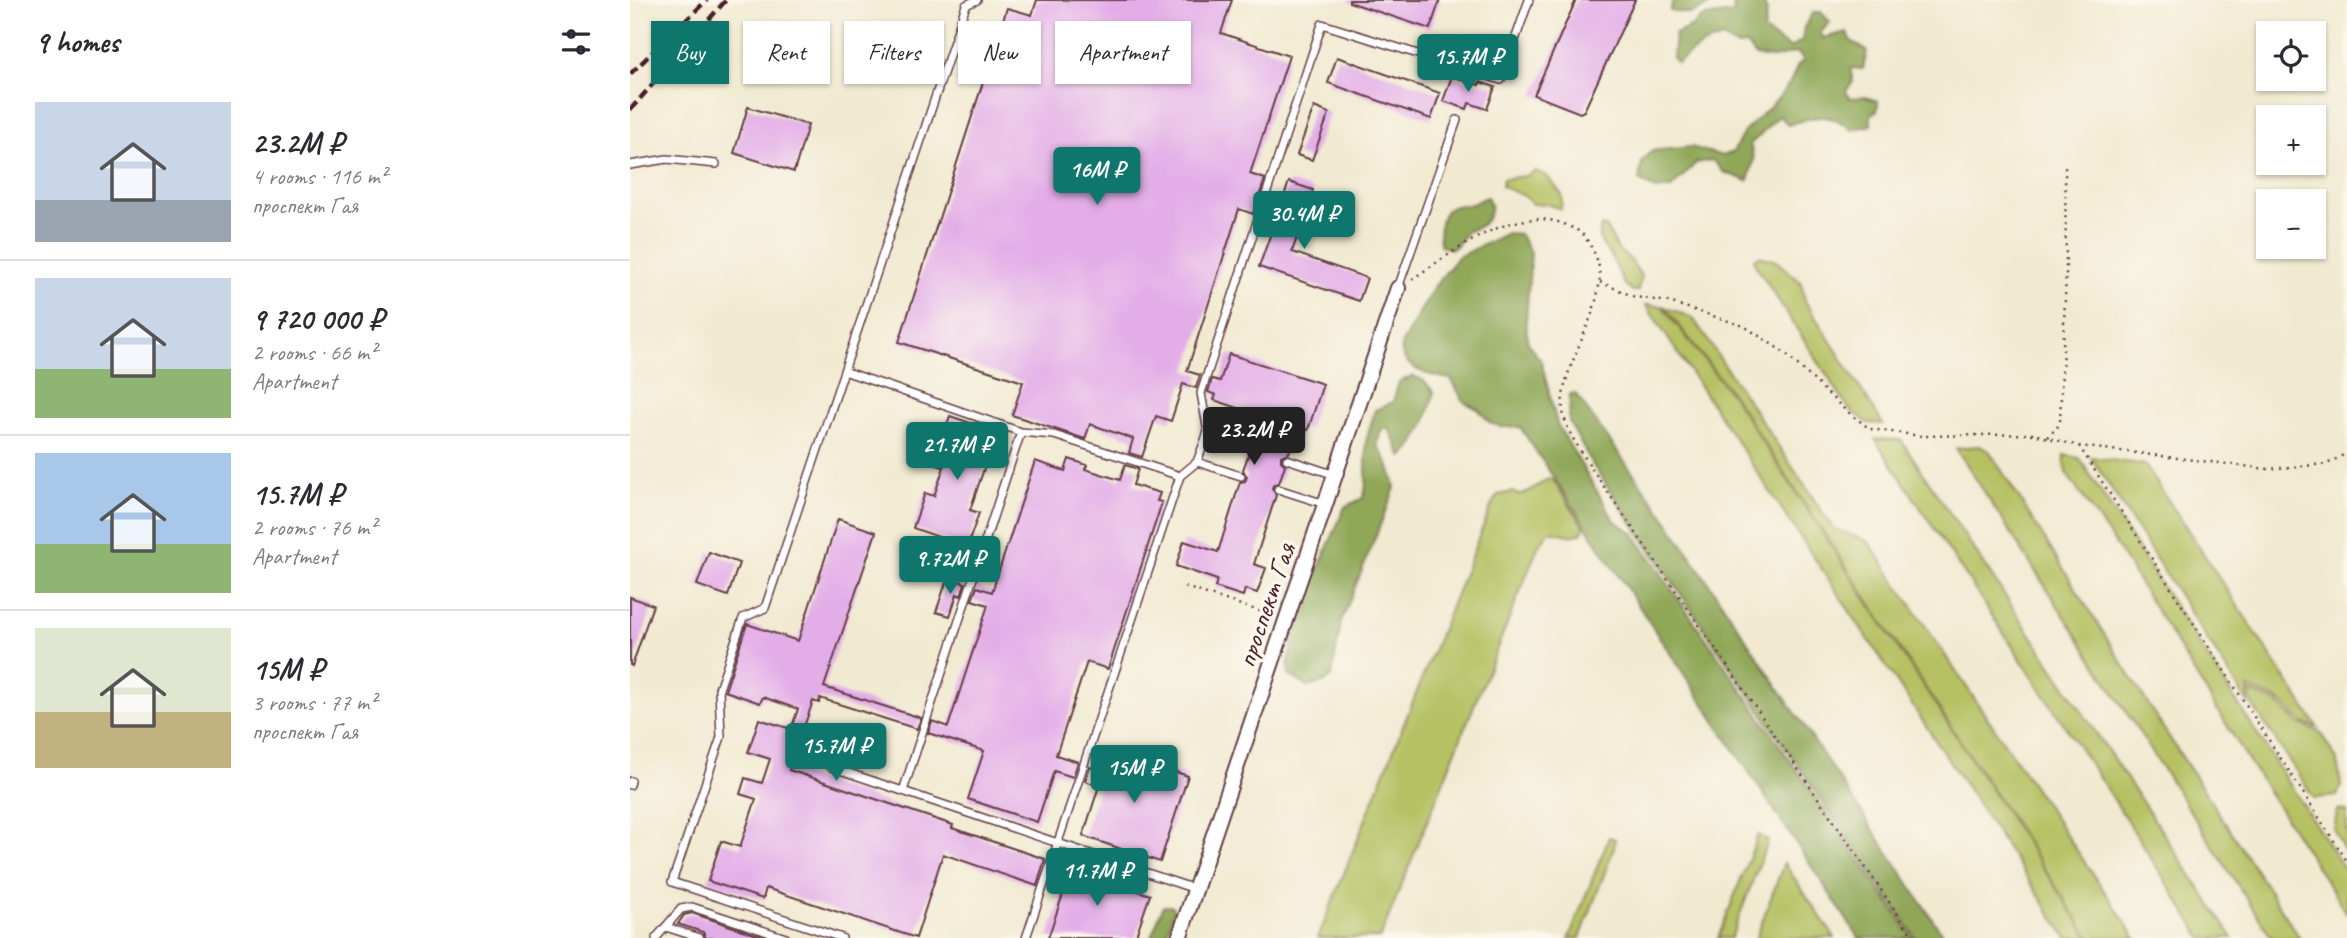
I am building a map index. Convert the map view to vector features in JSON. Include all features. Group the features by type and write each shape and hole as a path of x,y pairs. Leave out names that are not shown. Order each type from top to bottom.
{"street":[{"name":"проспект Гая","path":"1179,938 1398,288"}],"lane":[{"path":"842,938 672,882 721,737 719,689 743,618 765,608 967,5 977,0"},
{"path":"1026,938 1180,475 1197,462 1208,432 1200,393 1322,24 1502,80 1529,0"},
{"path":"1398,288 1457,120"},
{"path":"630,165 667,159 716,164"},
{"path":"844,371 1021,432 1054,435 1180,475"},
{"path":"903,791 1021,432"},
{"path":"1208,432 1251,447"},
{"path":"1287,459 1335,475"},
{"path":"1197,462 1241,476"},
{"path":"1278,489 1325,504"},
{"path":"831,767 1195,889"},
{"path":"656,938 681,909 692,907 786,938"},
{"path":"666,927 700,938"}],"path":[{"path":"2047,437 2060,421 2066,274 2065,166"},
{"path":"1398,288 1475,238 1524,219 1554,220 1580,232 1596,252 1600,282 1598,295 1572,361 1563,396 1567,427 1592,469 1914,938"},
{"path":"1600,282 1635,296 1669,302 1744,326 1785,353 1843,408 1870,429 1922,436 2033,434 2079,446 2268,469 2327,464 2347,453"},
{"path":"2079,446 2347,861"},
{"path":"1185,587 1286,620"}],"green space":[{"path":"1673,0 1719,0 1691,14 1670,11"},
{"path":"1733,0 1761,0 1767,11 1764,31 1790,48 1802,40 1804,27 1814,12 1821,12 1830,22 1821,32 1823,38 1847,32 1850,40 1867,51 1863,69 1850,68 1853,82 1846,91 1849,98 1865,97 1878,101 1877,111 1871,114 1871,125 1852,130 1829,118 1806,119 1788,125 1780,116 1750,144 1754,159 1748,181 1723,172 1713,160 1696,163 1671,188 1656,190 1639,180 1642,161 1651,151 1691,147 1723,156 1733,152 1744,132 1775,102 1804,60 1797,52 1774,58 1755,56 1747,45 1736,46 1722,38 1702,45 1677,63 1673,58 1675,34 1691,27 1703,17 1734,13"},
{"path":"1535,171 1547,176 1562,195 1561,209 1546,204 1532,204 1521,194 1502,186 1503,179 1526,176"},
{"path":"1487,197 1490,210 1485,221 1468,231 1452,249 1441,246 1440,226 1446,211"},
{"path":"1601,226 1606,227 1619,251 1630,259 1641,276 1638,291 1625,285 1599,237"},
{"path":"1507,233 1519,234 1531,253 1526,320 1528,343 1541,361 1557,424 1614,520 1633,533 1913,938 1859,938 1520,427 1501,427 1490,423 1478,409 1464,402 1451,379 1418,370 1402,354 1401,345 1434,287 1458,257"},
{"path":"1759,256 1776,261 1801,282 1805,301 1883,424 1868,423 1849,409 1754,263 1754,259"},
{"path":"1646,305 1662,306 1733,397 2089,938 2067,938"},
{"path":"1665,307 1693,318 1833,528 1868,541 2136,938 2090,938 1735,398"},
{"path":"1413,376 1423,380 1434,392 1426,419 1414,444 1402,457 1388,427 1381,430 1377,445 1389,465 1395,488 1341,622 1332,676 1325,682 1308,687 1289,675 1289,659 1300,616 1345,507 1363,498 1366,485 1366,442 1375,410 1393,402 1399,382"},
{"path":"1575,393 1664,516 1945,938 1916,938 1594,467 1569,422 1570,394"},
{"path":"1875,439 1901,440 2233,938 2202,938"},
{"path":"1980,446 1990,452 2156,717 2300,938 2272,938 1956,448"},
{"path":"2064,455 2079,458 2347,873 2347,914 2114,542 2066,473"},
{"path":"2091,457 2145,465 2318,728 2303,723 2279,700 2248,688 2248,703"},
{"path":"1548,479 1553,480 1584,527 1583,531 1575,535 1549,532 1538,547 1380,938 1318,938 1493,502 1498,495 1512,492 1518,495"},
{"path":"2250,692 2277,702 2299,724 2320,732 2337,760 2341,786 2337,796 2314,798 2251,703"},
{"path":"2337,810 2347,811 2347,856 2334,830"},
{"path":"1758,835 1768,841 1731,938 1718,938"},
{"path":"1609,837 1615,839 1614,848 1580,938 1569,938"},
{"path":"1784,863 1835,938 1756,938"},
{"path":"1163,906 1172,906 1174,912 1165,938 1151,938"}],"building":[{"path":"1037,0 1232,0 1221,33 1289,56 1250,174 1265,179 1253,214 1239,209 1187,371 1200,375 1196,388 1183,384 1171,421 1156,416 1142,457 1129,453 1133,439 1090,424 1085,439 1012,415 1023,382 899,342 982,84 1041,84 1041,21 1003,21 1007,8 1032,15"},
{"path":"1349,0 1440,0 1430,29"},
{"path":"1576,0 1635,0 1584,111 1580,113 1534,95"},
{"path":"1337,57 1440,93 1431,119 1328,83"},
{"path":"1452,76 1495,87 1487,109 1469,103 1467,109 1443,101"},
{"path":"748,107 808,125 794,172 734,153"},
{"path":"1314,107 1329,113 1312,160 1297,155"},
{"path":"1289,182 1313,190 1292,252 1367,278 1359,301 1259,267"},
{"path":"1229,354 1323,384 1308,430 1302,428 1298,440 1293,439 1289,453 1281,456 1285,465 1279,483 1272,488 1276,495 1254,564 1266,568 1257,593 1245,589 1243,596 1215,587 1217,580 1176,566 1184,541 1218,552 1240,482 1247,477 1243,470 1249,453 1257,448 1253,441 1257,427 1247,424 1250,412 1214,400 1216,395 1208,392 1212,379 1220,381"},
{"path":"950,416 1000,433 992,456 989,454 970,510 979,513 967,547 913,528 925,493 934,496 944,467 933,464"},
{"path":"1069,459 1087,465 1085,469 1120,480 1125,465 1138,469 1133,485 1160,493 1157,501 1162,502 1108,669 1087,662 1056,755 1078,762 1073,777 1054,771 1037,822 968,799 984,751 928,733 932,721 948,727 988,605 972,600 977,587 992,592 1035,461 1065,471"},
{"path":"838,519 876,532 824,687 921,718 917,729 820,698 819,703 813,701 789,770 1045,859 1037,886 943,854 916,938 766,888 763,899 708,881 721,841 740,847 756,799 740,794 745,778 762,783 770,759 748,752 759,719 791,729 798,709 763,697 760,703 725,691 747,624 798,641"},
{"path":"709,552 739,563 728,596 697,585"},
{"path":"948,577 965,583 961,596 957,594 950,616 936,612"},
{"path":"630,597 653,605 632,666 630,665"},
{"path":"1111,751 1188,776 1160,862 1083,836 1099,786 1085,781 1090,767 1104,772"},
{"path":"1076,856 1086,859 1081,872 1150,895 1135,938 1048,938"},
{"path":"692,913 760,938 706,938 703,932 678,924 684,915"}],"railway":[{"path":"630,74 707,0"},
{"path":"630,110 726,0"}]}
